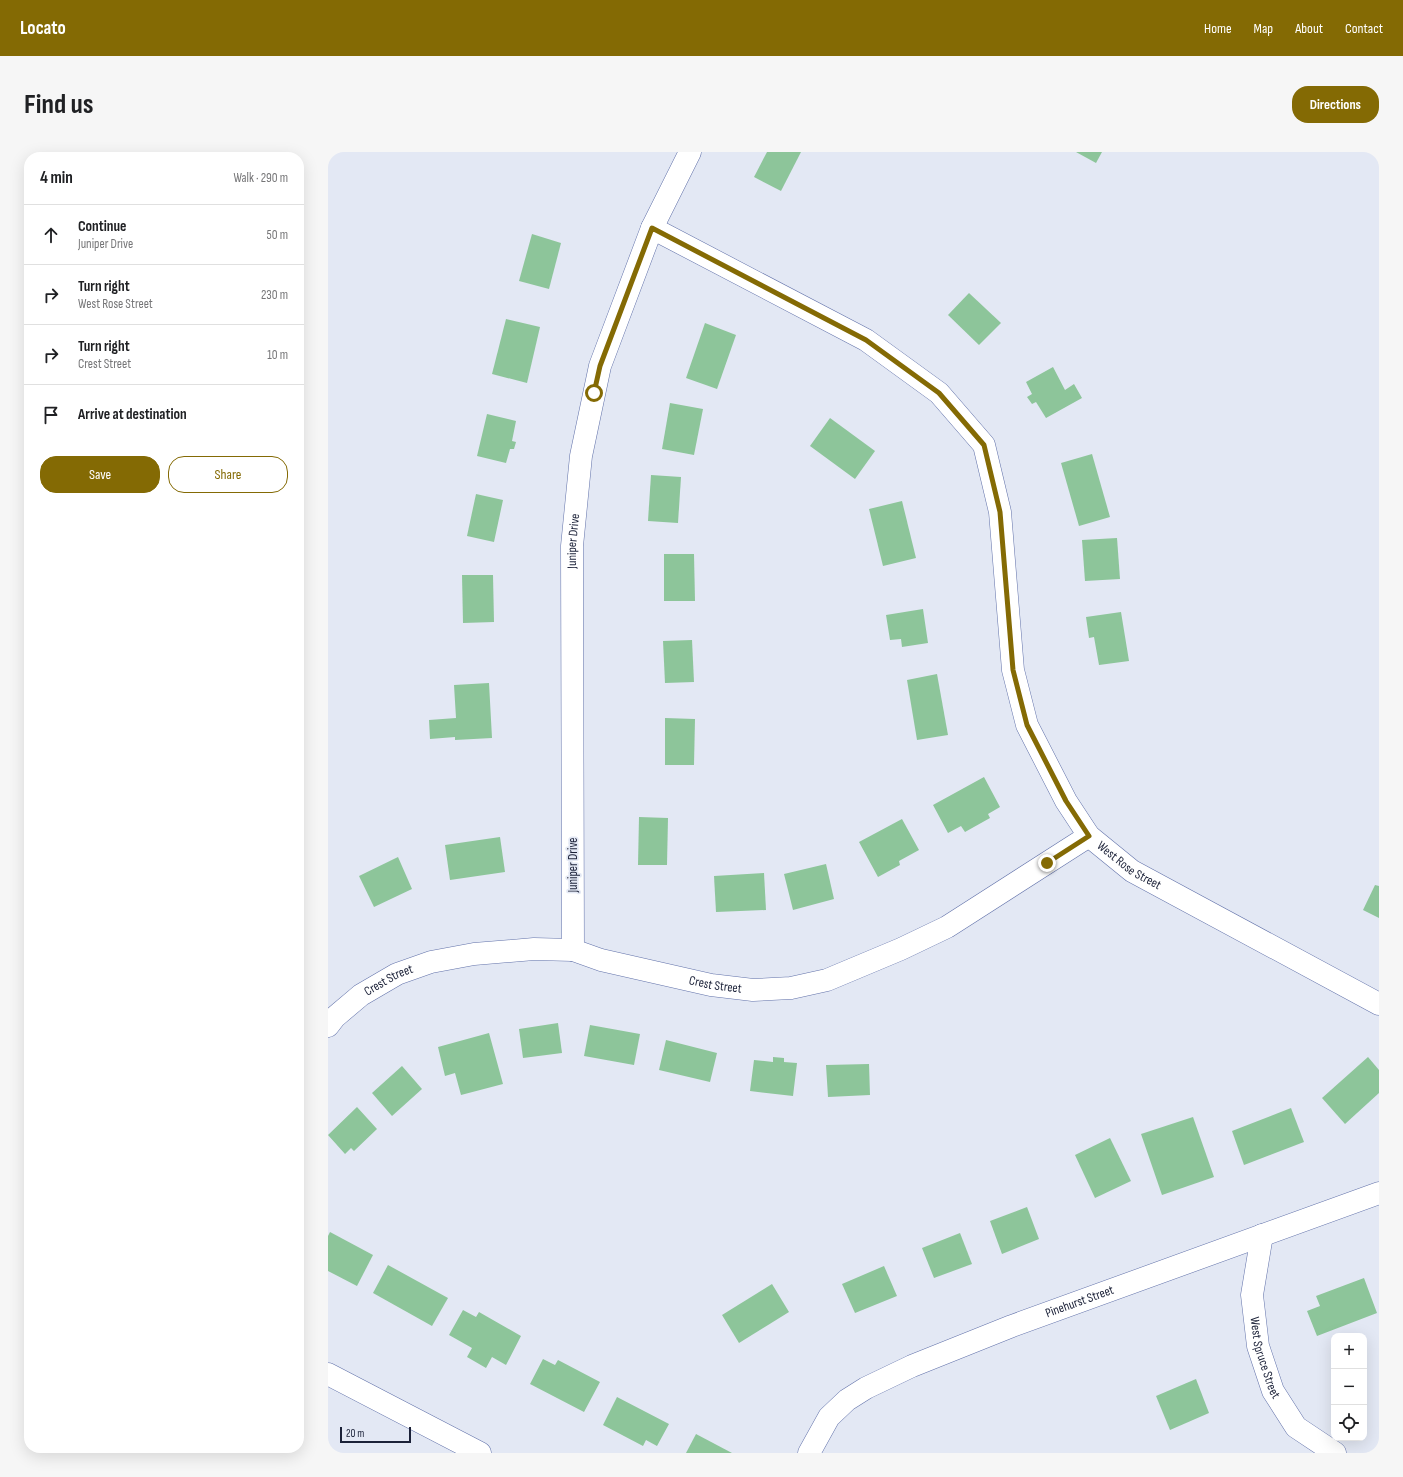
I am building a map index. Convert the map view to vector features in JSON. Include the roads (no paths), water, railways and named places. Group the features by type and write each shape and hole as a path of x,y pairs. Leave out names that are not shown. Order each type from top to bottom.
{"street":[{"name":"Juniper Drive","path":"573,950 572,546 581,456 600,366 652,228 690,152"},
{"name":"West Rose Street","path":"652,228 866,340 939,393 984,445 1000,512 1013,670 1027,725 1066,801 1089,836 1132,871 1379,1004"},
{"name":"Crest Street","path":"328,1026 335,1017 361,995 397,974 431,962 474,954 519,950 573,950 601,960 711,985 753,990 791,988 828,980 901,949 947,927 1089,836"},
{"name":"Pinehurst Street","path":"809,1453 829,1417 847,1400 866,1388 912,1366 1012,1326 1379,1193"},
{"name":"West Spruce Street","path":"1262,1235 1252,1295 1258,1346 1273,1391 1296,1427 1335,1453"},
{"path":"328,1374 480,1453"}]}
